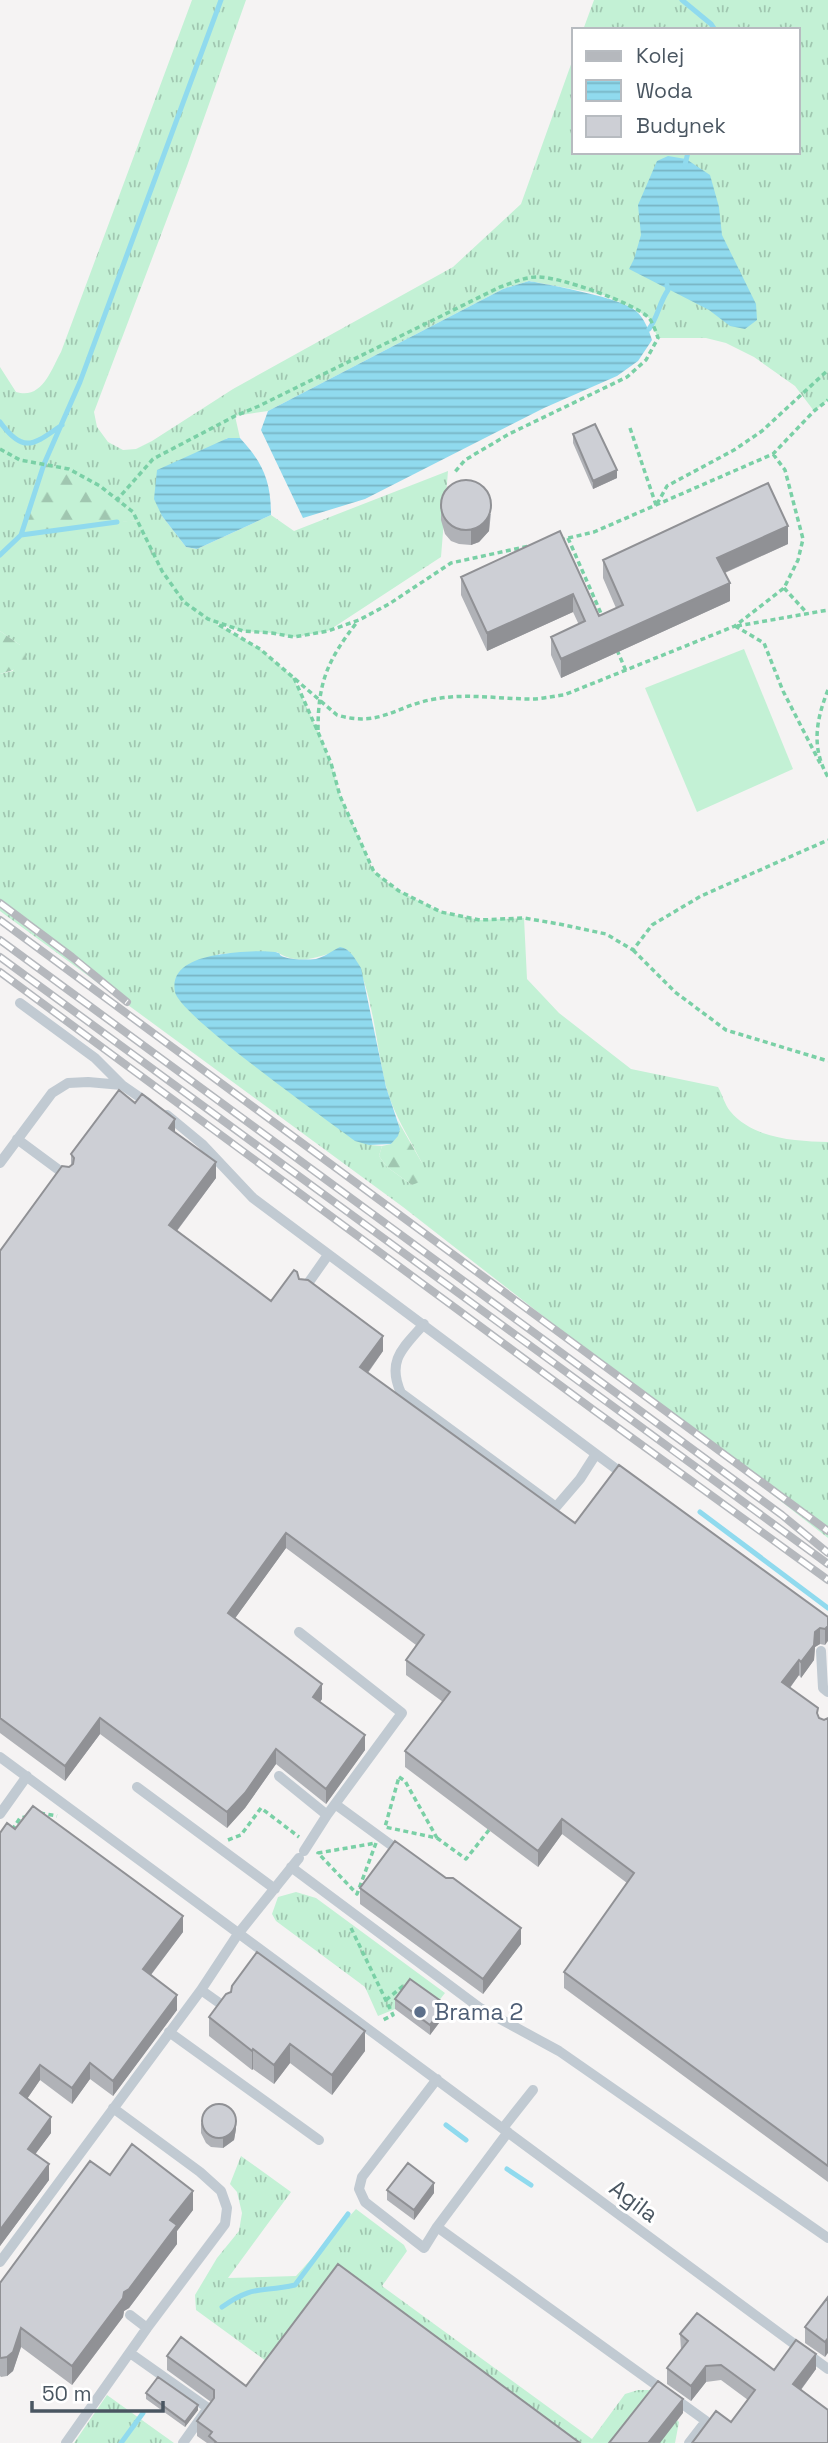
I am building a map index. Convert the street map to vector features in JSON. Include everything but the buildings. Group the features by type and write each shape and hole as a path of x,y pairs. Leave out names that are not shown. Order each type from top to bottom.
{"lane":[{"path":"20,1003 95,1058 122,1085 180,1124 253,1198 639,1486"},
{"path":"0,1163 52,1093 68,1083 122,1085"},
{"path":"17,1139 67,1176"},
{"path":"304,1289 328,1255"},
{"path":"424,1324 398,1354 395,1380 401,1393 556,1507 580,1479 596,1454"},
{"path":"0,2262 201,1990 238,1934 301,1855 402,1713 299,1632"},
{"path":"821,1651 823,1688 828,1692"},
{"name":"Agila","path":"0,1757 828,2369"},
{"path":"0,1814 27,1776"},
{"path":"279,1776 327,1815"},
{"path":"137,1787 275,1889"},
{"path":"335,1804 410,1858"},
{"path":"291,1867 480,2008 559,2051 828,2238"},
{"path":"201,1990 225,2007"},
{"path":"169,2032 319,2140"},
{"path":"436,2079 362,2177 359,2189 365,2202 424,2248 533,2090"},
{"path":"66,2443 225,2224 227,2208 221,2191 200,2172 113,2108"},
{"path":"436,2227 706,2421 689,2443"},
{"path":"130,2315 147,2328"},
{"path":"130,2353 208,2408 183,2443"}],"path":[{"path":"116,500 153,459 235,416 500,287 523,279 539,276 594,290 649,318 658,338 646,360 627,377 509,434 465,460 454,473"},
{"path":"656,505 667,486 734,450 762,431 828,370"},
{"path":"556,541 594,532 773,454 828,400"},
{"path":"630,428 656,505"},
{"path":"0,449 20,460 69,469 100,486 133,512 162,571 184,602 260,649 337,715 354,720 370,720 433,699 471,695 534,699 564,695 735,626 828,610"},
{"path":"735,626 784,588 798,560 803,539 785,470 773,454"},
{"path":"568,538 605,623"},
{"path":"208,619 243,631 294,637 328,631 359,620 389,604 451,563 532,545"},
{"path":"784,588 806,612"},
{"path":"318,732 318,698 329,665 359,620"},
{"path":"735,626 764,643 783,691 828,777"},
{"path":"615,647 626,671"},
{"path":"293,677 331,763 340,796 374,872 399,891 441,912 480,920 524,918 606,934 633,950 675,992 726,1030 828,1061"},
{"path":"821,765 816,728 828,690"},
{"path":"633,950 652,925 701,896 828,840"},
{"path":"437,1838 405,1781 399,1777 385,1827 437,1838 466,1859 489,1830"},
{"path":"226,1841 241,1835 261,1808 299,1837"},
{"path":"7,1836 20,1818"},
{"path":"376,1843 357,1894 318,1853 364,1845 376,1843"},
{"path":"348,1923 393,2015 381,2021"},
{"path":"386,2000 403,1986 415,1985"}],"green space":[{"path":"192,0 246,0 187,166 94,412 97,427 108,442 123,450 136,449 152,441 233,389 453,267 521,204 572,62 572,154 800,154 800,28 584,28 594,0 828,0 828,400 814,411 795,386 754,357 726,343 706,338 658,338 649,318 604,295 529,281 503,289 268,411 235,416 240,438 227,438 162,516 186,547 197,549 271,515 294,531 448,471 441,557 328,631 294,637 243,631 213,622 260,649 293,677 331,763 340,796 374,872 399,891 441,912 480,920 524,918 527,979 559,1013 631,1069 718,1087 730,1111 750,1128 762,1133 802,1141 828,1142 828,1538 403,1207 0,911 0,674 13,671 20,645 0,631 0,367 16,392 33,392 49,375 61,352","holes":["100,486 133,512 138,520 117,522","346,949 355,960 367,993 389,1096 422,1163 412,1185 387,1167 379,1156 382,1146 369,1145 218,954 277,952 286,957 303,959"]},
{"path":"44,464 69,469 100,486 133,512 138,520 21,535"},
{"path":"0,631 20,645 27,654 14,670 0,674"},
{"path":"744,649 793,769 697,812 645,688"},
{"path":"398,1121 422,1163 422,1181 412,1185 387,1167 379,1156 382,1146 391,1144 400,1129"},
{"path":"296,1892 316,1898 445,1993 434,2007 410,1989 395,2009 378,2016 365,1987 276,1921 272,1914 278,1897"},
{"path":"241,2156 291,2192 228,2278 296,2276 356,2209 404,2245 407,2251 382,2286 592,2439 625,2394 638,2390 653,2390 620,2443 560,2443 273,2366 196,2310 195,2295 217,2258 239,2231 242,2213 237,2192 230,2184"},
{"path":"107,2395 174,2443 74,2443"},
{"path":"677,2420 679,2422 675,2443 659,2443"}],"water":[{"path":"668,156 686,159 710,175 719,207 722,235 756,304 757,320 745,329 730,326 709,310 629,269 641,235 638,205 657,161"},
{"path":"529,281 586,293 629,306 641,317 652,340 638,361 617,376 544,408 365,499 303,518 261,430 268,411 503,289"},
{"path":"228,438 240,438 260,464 267,482 271,515 197,549 186,547 162,516 154,499 157,470"},
{"path":"340,947 350,952 361,968 386,1087 400,1129 391,1144 369,1145 355,1141 227,1044 183,1004 175,992 175,983 181,970 194,961 209,956 261,951 279,953 292,959 316,959"}],"waterway":[{"path":"0,555 21,535 44,464 80,382 221,0"},
{"path":"682,0 714,28"},
{"path":"685,165 688,154"},
{"path":"649,329 668,290 667,285"},
{"path":"0,422 16,439 29,443 62,425"},
{"path":"21,535 117,522"},
{"path":"700,1512 828,1608"},
{"path":"446,2125 466,2140"},
{"path":"507,2169 531,2185"},
{"path":"222,2307 250,2292 295,2285 348,2214"},
{"path":"121,2443 143,2413"}],"railway":[{"path":"0,903 127,1002"},
{"path":"0,920 828,1531"},
{"path":"0,940 782,1515 828,1553"},
{"path":"0,957 828,1564"},
{"path":"0,972 828,1580"}],"place":[{"name":"Brama 2","path":"420,2012"}]}
